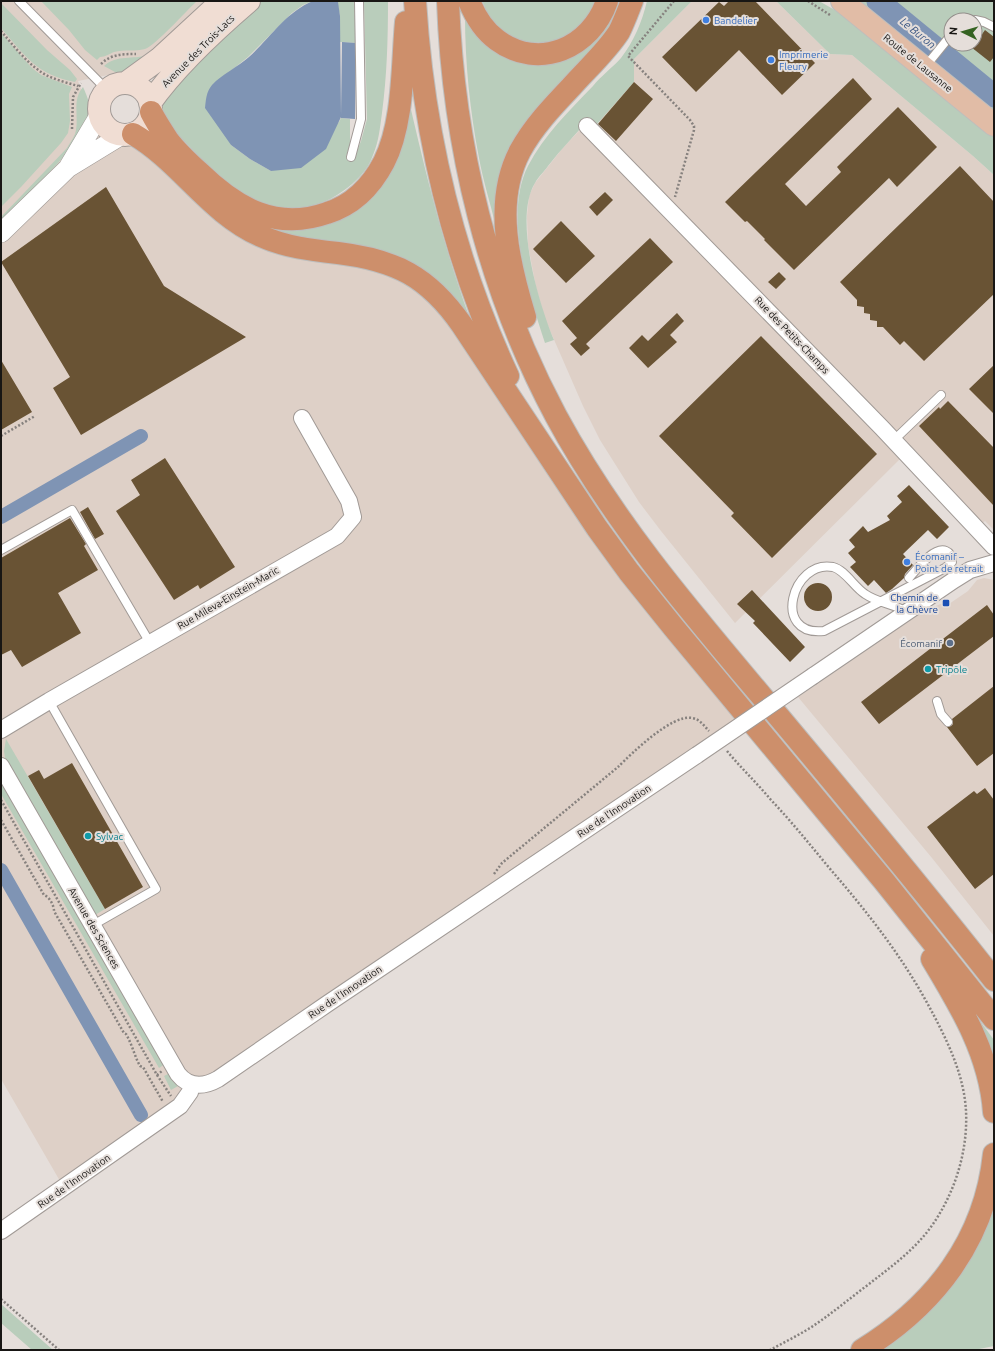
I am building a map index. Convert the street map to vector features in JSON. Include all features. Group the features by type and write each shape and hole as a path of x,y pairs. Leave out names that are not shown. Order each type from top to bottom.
{"highway":[{"path":"151,108 163,132 179,152 218,190 242,207 260,214 287,220 300,220 317,217 334,211 362,192 374,178 384,162 390,147 400,106 407,1"},
{"path":"415,1 419,54 428,121 445,200 463,261 488,330 517,395 551,456 574,493"},
{"path":"448,1 458,117 472,194 487,248 500,287 525,352 555,415 577,454 619,519 672,589 872,829 994,980"},
{"path":"469,1 480,23 496,40 516,50 537,54 561,50 572,46 582,39 598,21 607,1"},
{"path":"623,23 628,1"},
{"path":"577,454 538,356 519,297 507,238 506,202 512,171 518,156 528,139 544,117 605,50 623,23 632,1"},
{"path":"128,134 152,146 218,209 250,231 271,240 294,247 381,261 402,269 434,291 452,311 606,541 651,600 884,881 994,1018"},
{"path":"884,881 955,996 969,1024 989,1080 994,1112"},
{"path":"862,1350 890,1331 918,1307 941,1283 968,1242 978,1222 988,1189 994,1154"}],"main road":[{"name":"Avenue des Trois-Lacs","path":"100,114 100,101 116,87 149,67 222,1"},
{"name":"Avenue des Trois-Lacs","path":"128,134 143,128 150,118 151,108 166,81 219,28 249,1"},
{"name":"Route de Lausanne","path":"842,1 927,65 994,125"},
{"path":"116,87 133,84 144,91 151,108"},
{"path":"100,114 105,126 115,133 128,134"}],"street":[{"name":"Avenue des Trois-Lacs","path":"68,168 100,114"},
{"name":"Rue des Petits-Champs","path":"587,126 894,440 994,547"},
{"name":"Avenue des Trois-Lacs","path":"1,233 68,168 128,134"},
{"name":"Rue Mileva-Einstein-Maric","path":"1,730 337,536 353,517 349,501 302,418"},
{"path":"907,612 970,570 994,562 994,557"},
{"name":"Rue de l'Innovation","path":"1,1231 176,1110 190,1092 192,1084 210,1084 218,1079 907,612"},
{"name":"Avenue des Sciences","path":"1,766 178,1074 187,1082 192,1084"}],"lane":[{"path":"19,1 116,87"},
{"path":"351,157 361,120 359,1"},
{"path":"983,22 994,27"},
{"path":"927,65 943,45"},
{"path":"894,440 941,395"},
{"path":"1,550 72,510 150,643"},
{"path":"907,612 900,607 882,601 867,595 857,588 837,568 831,567 823,567 813,570 801,581 792,600 793,612 796,620 808,630 815,632 824,631 882,601 945,568 952,562 951,554 948,551 941,550 933,553 909,578"},
{"path":"945,568 966,573"},
{"path":"49,701 156,888 93,926"},
{"path":"937,701 942,714 948,722"}],"path":[{"path":"667,207 676,195 694,126 690,120 628,56 674,1"},
{"path":"1,30 38,70 47,76 79,85 73,97 73,118 70,135"},
{"path":"1,436 35,416"},
{"path":"492,894 492,878 502,863 618,767 649,739 670,724 691,717 698,720 712,734"},
{"path":"724,748 795,827 859,903 901,959 924,996 945,1035 963,1087 966,1112 965,1139 961,1163 951,1192 933,1225 916,1245 897,1262 810,1327 770,1350"},
{"path":"1,800 176,1110"},
{"path":"1,820 44,895 48,896 54,911 124,1033 129,1039 140,1066 143,1067 176,1110"},
{"path":"157,1075 168,1068"},
{"path":"1,1299 59,1350"}],"shaded area":[{"path":"1,1 222,1 149,67 78,81 97,132 105,138 134,143 381,261 462,325 750,719 190,1092 64,1188 1,1079"},
{"path":"692,1 776,1 830,54 852,55 994,175 994,530 985,521 971,533 900,459 735,623 639,502 600,440 583,406 545,319 536,287 528,245 527,216 529,196 535,183 562,149 591,118 598,124 634,59"},
{"path":"984,578 994,580 994,936 932,858 798,697 924,611 943,603 946,606 968,591 977,580"}],"green space":[{"path":"41,1 197,1 163,35 145,49 114,52 100,57 97,60 85,50 69,30"},
{"path":"261,1 313,1 303,5 292,13 248,57 213,85 231,145 250,159 271,171 339,122 341,118 350,119 350,144 346,157 353,161 361,141 367,119 364,1 388,1 384,99 380,129 375,150 368,166 352,184 335,196 319,204 301,208 283,208 262,204 250,198 227,183 217,174 178,135 169,124 163,113 163,104 168,93"},
{"path":"337,1 355,1 357,32 356,43 340,42 340,16"},
{"path":"482,1 595,1 587,18 580,27 571,34 549,42 538,43 515,38 502,31 493,22 483,8 485,7"},
{"path":"615,1 620,1 616,15 608,32 532,117 500,223 495,223 481,166 473,123 467,69 465,15 533,61"},
{"path":"647,1 692,1 634,59 634,82 597,124 590,118 538,179 529,198 527,239 536,284 554,340 545,343 532,302 521,254 518,231 518,207 521,186 528,166 549,134 596,82 626,52 637,31"},
{"path":"776,1 819,1 854,21 994,134 994,175 852,55 830,54"},
{"path":"853,1 994,1 994,115"},
{"path":"1,3 47,50 70,70 77,79 75,82 51,75 25,56 1,28"},
{"path":"1,33 32,68 41,75 72,87 69,94 70,121 68,133 61,143 1,207"},
{"path":"156,55 122,73 115,72 104,66 114,60"},
{"path":"83,87 88,99 90,111 88,125 83,134 59,162 1,223 1,217 67,148 72,140 75,134 77,122 77,98"},
{"path":"409,101 436,211 470,319 438,289 282,240 239,211 349,210"},
{"path":"6,739 105,909 95,915 5,758 4,751"},
{"path":"1,780 165,1064 159,1068 1,794"},
{"path":"977,1017 994,1040 994,1081"},
{"path":"170,1073 178,1086 171,1090 164,1076"},
{"path":"994,1188 994,1346 974,1350 873,1350 896,1333"},
{"path":"1,1304 53,1350 32,1350 1,1323"}],"water":[{"path":"313,1 338,2 340,16 341,115 342,42 356,43 355,119 341,117 326,149 301,168 271,171 250,159 231,145 205,108 207,96 210,88 216,81 257,50 286,19 303,6"}],"building":[{"path":"729,1 755,1 815,63 782,95 739,50 696,92 662,57 719,2 724,6"},
{"path":"985,30 994,37 994,57 990,62 977,52 983,52 983,33"},
{"path":"853,78 872,99 785,184 806,206 841,172 837,167 898,107 937,147 897,187 889,178 794,270 747,221 745,222 725,202"},
{"path":"634,82 653,99 616,141 598,124"},
{"path":"960,166 994,202 994,294 924,361 904,341 900,345 883,327 877,327 877,321 870,320 870,314 864,313 864,307 857,306 857,300 840,282"},
{"path":"106,187 164,286 246,337 81,435 53,388 70,377 1,262"},
{"path":"605,192 613,200 597,216 589,207"},
{"path":"561,221 595,256 566,283 533,249"},
{"path":"650,238 673,262 586,344 590,348 581,356 570,344 577,338 562,321"},
{"path":"779,272 786,279 776,289 768,282"},
{"path":"677,313 684,321 670,335 677,342 648,368 629,348 642,335 648,341"},
{"path":"761,336 877,454 772,558 731,516 734,513 659,436"},
{"path":"1,360 32,412 1,430"},
{"path":"994,365 994,414 969,389"},
{"path":"948,401 994,448 994,506 919,426 939,407 940,409"},
{"path":"165,458 235,567 200,589 198,585 174,600 116,511 140,495 131,480"},
{"path":"909,485 949,527 937,539 928,530 903,554 913,565 905,574 904,578 886,593 874,580 868,586 850,567 856,562 848,553 855,547 849,540 863,526 868,532 890,520 887,516 902,502 897,496"},
{"path":"88,507 104,534 95,539 80,512"},
{"path":"70,518 86,544 84,546 98,570 58,593 81,633 22,667 11,650 1,655 1,558"},
{"path":"818,583 828,587 832,597 828,607 818,611 808,607 804,597 808,587"},
{"path":"752,590 805,647 790,662 753,623 755,621 737,604"},
{"name":"Tripōle","path":"987,605 994,615 994,636 879,724 861,702"},
{"path":"994,686 994,753 977,766 947,727 953,724 952,719"},
{"name":"Sylvac","path":"72,763 143,887 105,909 28,776 39,770 44,779"},
{"path":"985,788 994,800 994,874 975,889 927,827 974,791 977,794"}],"waterway":[{"name":"Le Buron","path":"878,1 994,96"},
{"path":"1,517 141,436"},
{"path":"1,870 141,1115"}],"place":[{"name":"Bandelier","path":"706,20"},
{"name":"Imprimerie Fleury","path":"771,60"},
{"name":"Écomanif – Point de retrait","path":"907,562"},
{"name":"Chemin de la Chèvre","path":"946,603"},
{"name":"Écomanif","path":"950,643"},
{"name":"Tripōle","path":"928,669"},
{"name":"Sylvac","path":"88,836"}]}
